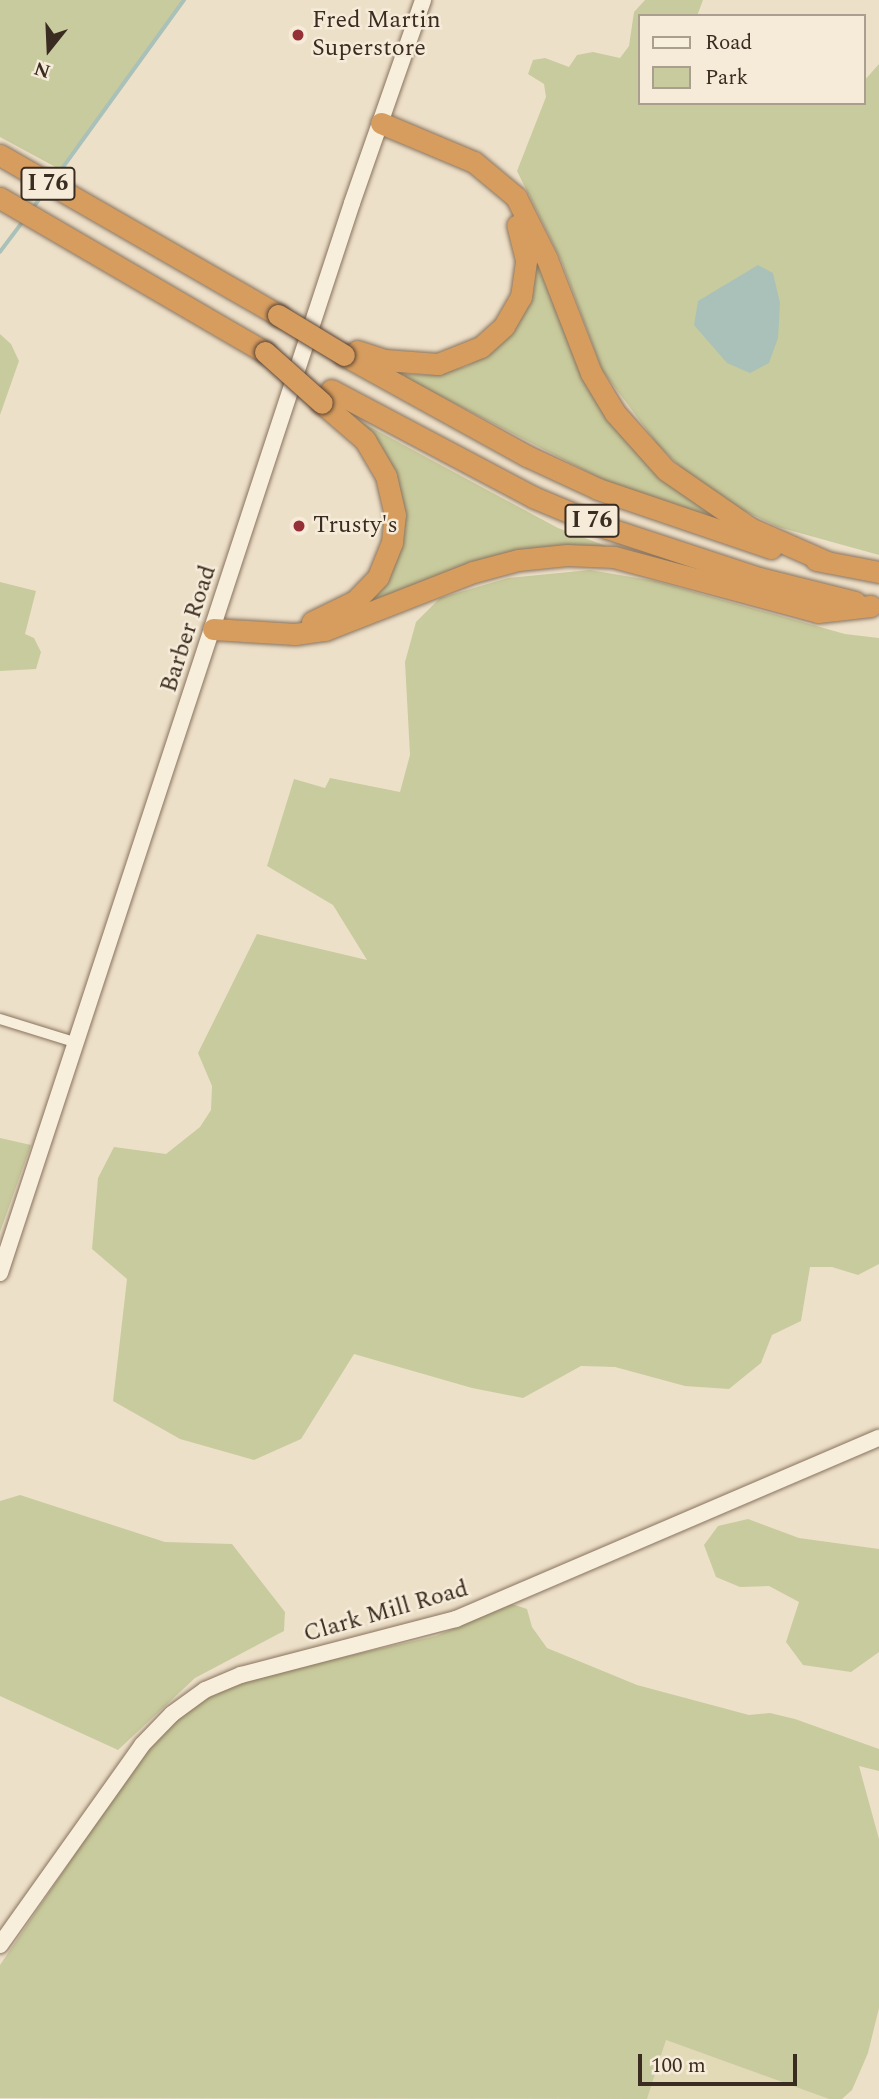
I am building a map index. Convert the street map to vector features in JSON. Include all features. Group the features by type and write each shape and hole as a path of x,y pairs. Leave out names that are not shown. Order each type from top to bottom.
{"highway":[{"path":"345,351 413,365 460,358 504,326 524,282 523,236 506,203 490,185 452,161 379,128"},
{"path":"379,128 474,162 516,197 547,260 592,373 615,413 666,470 750,528 827,562"},
{"name":"I 76","path":"0,155 527,456 598,489 748,542 879,572"},
{"name":"I 76","path":"0,198 265,352 327,396 533,497 607,528 760,578 875,607"},
{"path":"215,623 288,624 326,618 355,601 383,567 394,530 391,488 365,440 327,396"},
{"path":"215,623 295,634 325,630 473,572 518,560 567,555 614,557 818,612 875,607"}],"main road":[{"name":"Barber Road","path":"0,1273 423,0"},
{"name":"Clark Mill Road","path":"0,1945 142,1745 172,1714 205,1690 241,1675 456,1619 879,1438"}],"street":[{"path":"0,1019 77,1044"}],"shaded area":[{"path":"666,2040 829,2099 647,2099"}],"green space":[{"path":"0,0 184,0 61,170 0,137"},
{"path":"645,0 703,0 698,14 638,14 638,105 865,105 865,80 879,64 879,555 778,527 730,504 691,477 658,445 602,370 561,260 517,171 546,97 544,84 528,74 533,60 545,58 569,67 577,55 593,52 620,58 629,46 634,12"},
{"path":"536,261 585,383 615,429 652,470 734,524 613,485 405,378 405,374 435,375 467,366 486,354"},
{"path":"0,334 11,344 19,361 0,415"},
{"path":"348,415 558,528 622,552 563,551 364,613 370,591 399,532"},
{"path":"590,570 655,581 845,634 879,638 879,1264 858,1275 832,1267 810,1267 801,1321 772,1335 761,1363 729,1389 685,1386 615,1367 581,1366 523,1398 472,1388 354,1354 301,1439 254,1460 180,1439 113,1401 127,1279 92,1249 98,1178 114,1147 166,1154 200,1127 211,1110 212,1086 198,1053 257,934 367,960 333,905 267,866 294,779 325,788 330,778 400,792 410,755 405,662 416,622 440,598 508,578"},
{"path":"0,582 36,591 25,634 34,638 41,652 36,669 0,671"},
{"path":"0,1138 31,1145 0,1232"},
{"path":"20,1495 165,1542 232,1544 285,1612 284,1631 195,1678 118,1750 0,1696 0,1501"},
{"path":"748,1519 799,1538 879,1549 879,1652 851,1672 803,1665 786,1642 799,1602 769,1586 740,1587 716,1577 704,1545 718,1526"},
{"path":"512,1604 527,1609 532,1627 547,1648 637,1685 749,1715 770,1713 795,1719 879,1749 879,1771 859,1766 879,1839 879,2008 868,2053 852,2090 842,2099 829,2099 666,2040 647,2099 0,2098 0,1965 150,1743 181,1713 233,1682 436,1636"}],"water":[{"path":"758,265 773,273 780,303 778,338 769,363 750,373 727,363 694,325 698,301"}],"waterway":[{"path":"56,177 184,0"},
{"path":"33,208 47,189"},
{"path":"0,252 24,220"}],"place":[{"name":"Fred Martin Superstore","path":"298,35"},
{"name":"Trusty's","path":"299,526"}]}
